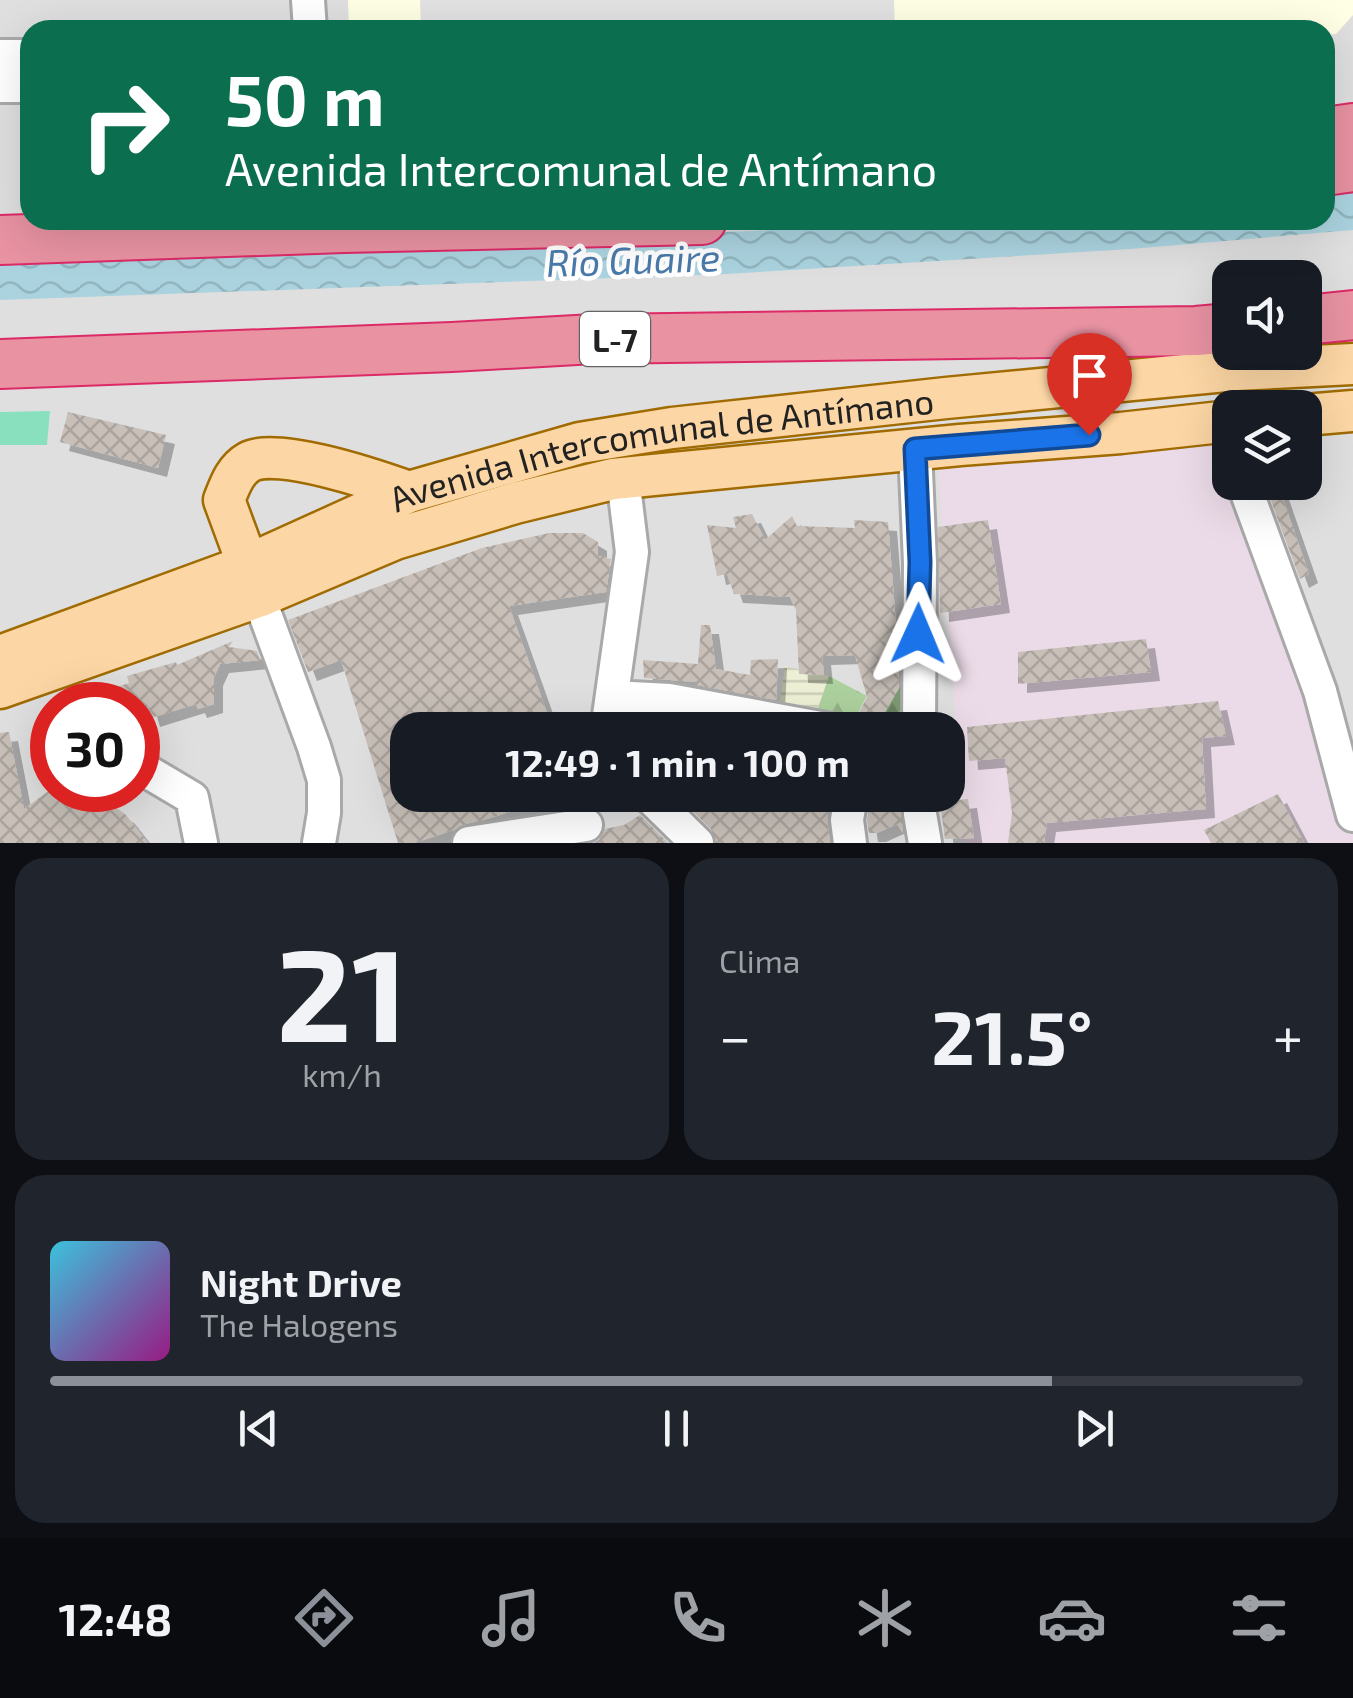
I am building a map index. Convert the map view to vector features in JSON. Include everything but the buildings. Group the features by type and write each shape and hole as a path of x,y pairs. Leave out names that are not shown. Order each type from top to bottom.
{"highway":[{"path":"0,240 295,230"},
{"path":"1322,318 1353,314"},
{"name":"L-7","path":"0,364 594,339 1212,329"}],"main road":[{"name":"Avenida Intercomunal de Antímano","path":"0,688 253,581 408,492 580,442 946,398 1217,372 1353,364"},
{"path":"1322,414 1353,411"},
{"name":"Avenida Intercomunal de Antímano","path":"0,656 427,528 623,478 915,449 1122,433 1212,431"},
{"path":"253,581 224,500 236,473 249,462 263,456 278,456 362,474 408,492"}],"street":[{"path":"915,449 920,562 919,712"},
{"path":"610,712 632,552 623,478"},
{"path":"1249,500 1320,691 1353,815"},
{"path":"253,581 324,780 319,843"},
{"path":"612,697 669,700 734,712"},
{"path":"160,779 192,798 202,843"},
{"path":"665,812 697,843"},
{"path":"849,812 850,843"},
{"path":"920,812 925,843"},
{"path":"470,843 588,821"}],"shaded area":[{"path":"0,0 1353,0 1353,843 0,843"},
{"path":"348,0 1353,0 1353,15 1335,34 1335,20 349,20"},
{"path":"420,0 894,0 895,20 421,20"},
{"path":"1212,423 1212,500 1237,500 1353,797 1353,843 964,843 965,712 955,712 937,447"},
{"path":"785,666 829,676 817,712 779,708"}],"green space":[{"path":"50,411 47,445 0,445 0,412"},
{"path":"829,676 865,695 902,687 904,712 872,712 867,695 858,712 817,712"}],"water":[{"name":"Río Guaire","path":"1353,190 1353,230 1130,249 727,274 0,300 0,256 769,230 1335,230 1335,192"}],"route":[{"path":"918,634 920,562 915,449 1089,435"}]}
